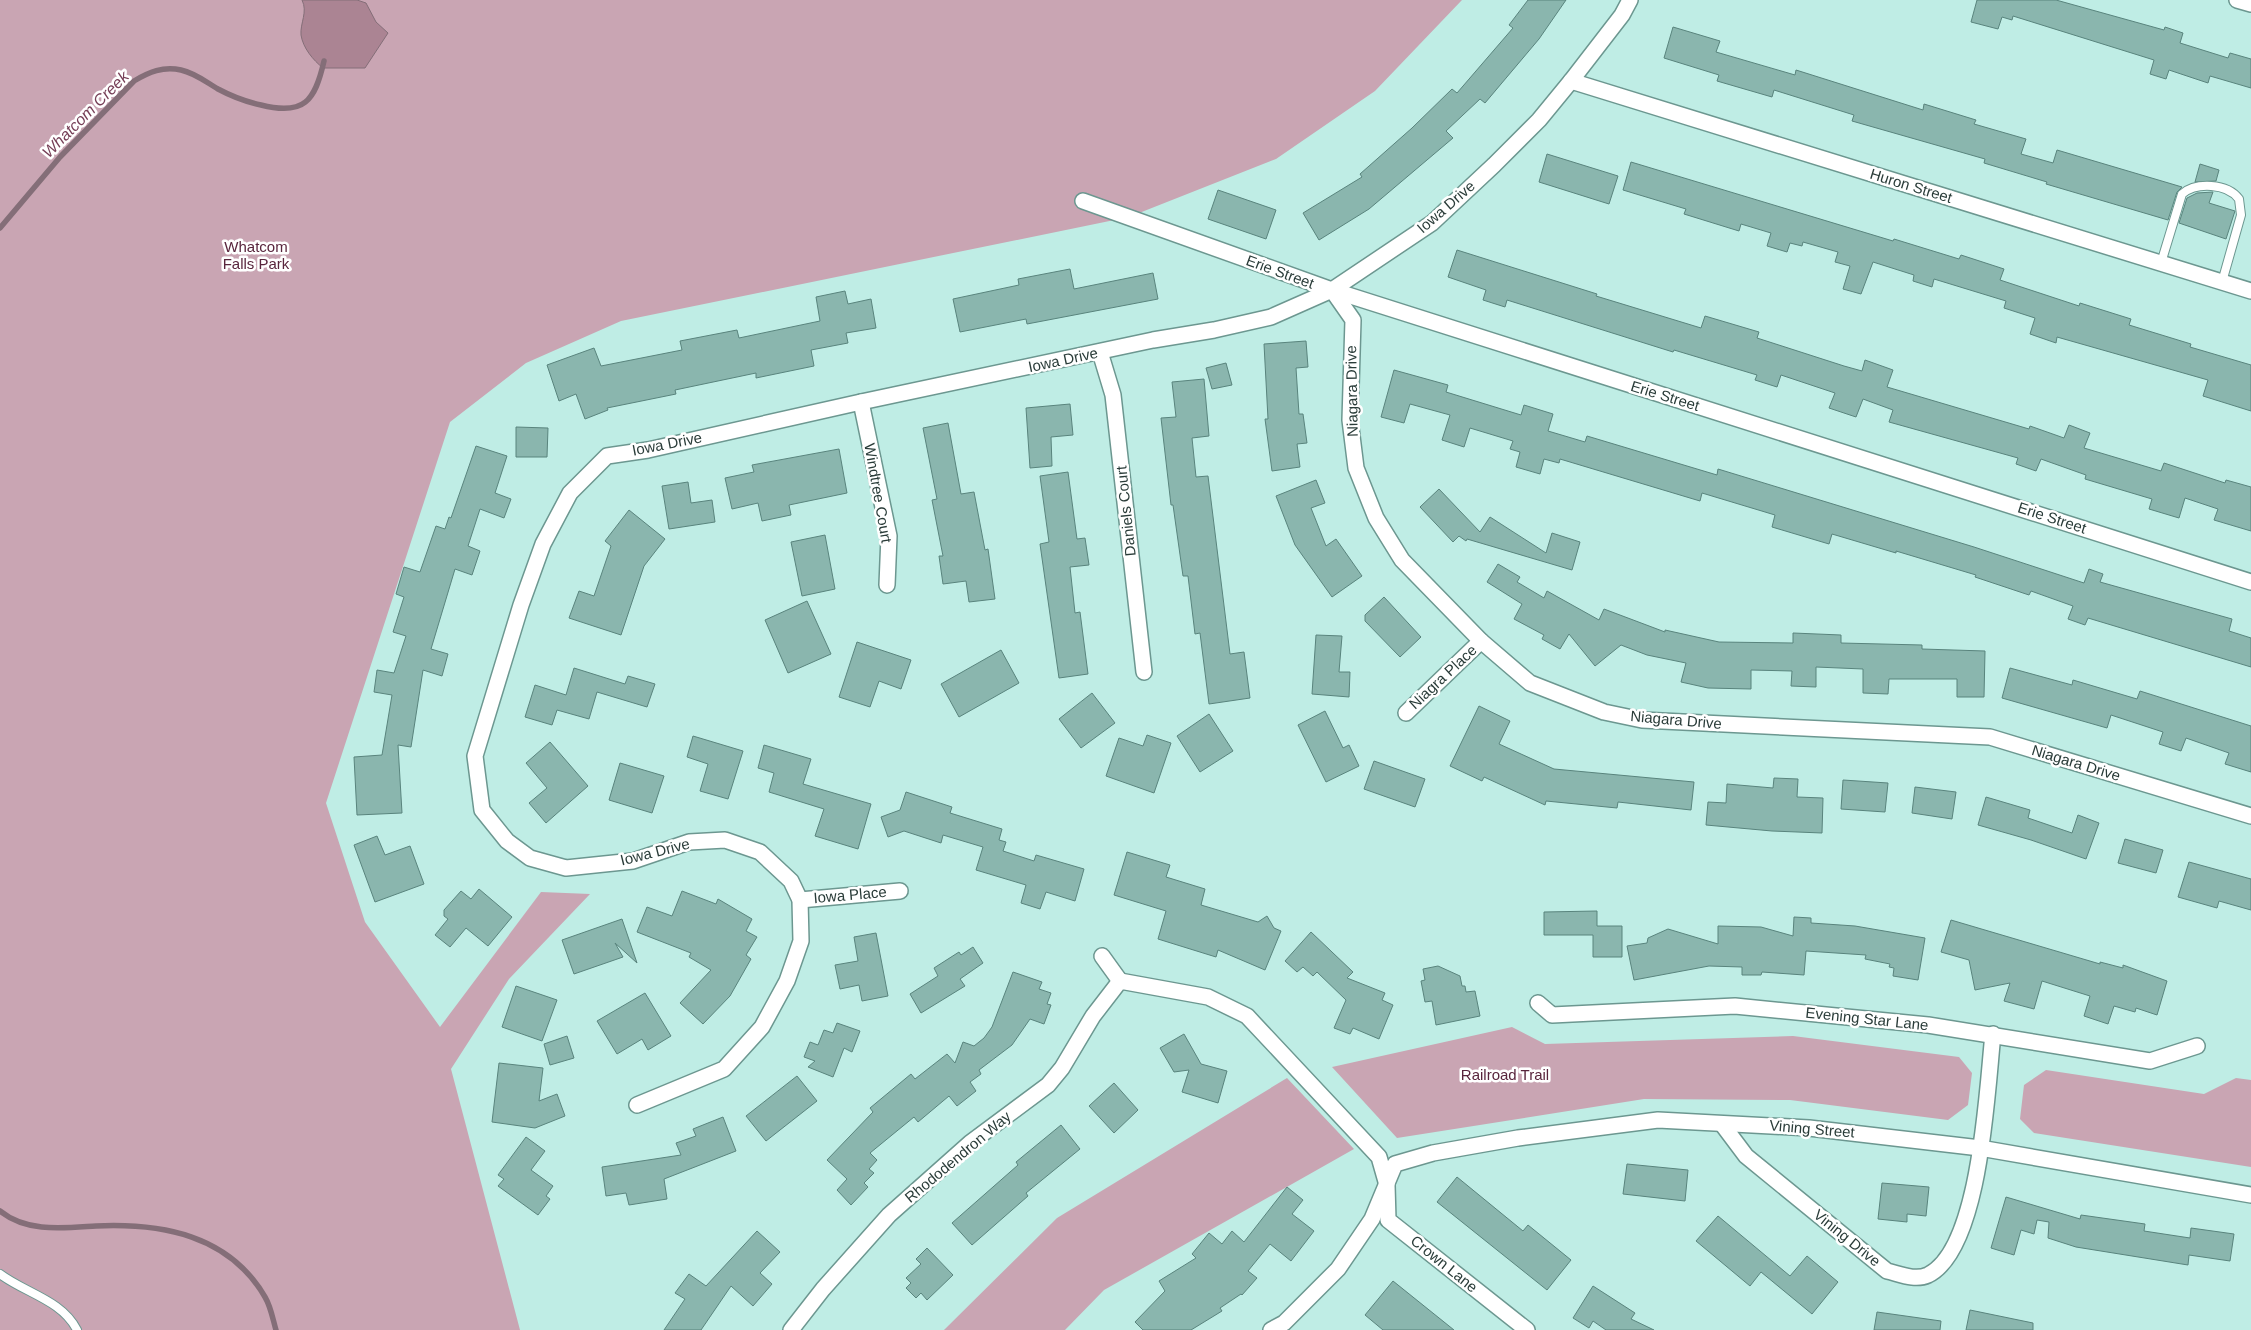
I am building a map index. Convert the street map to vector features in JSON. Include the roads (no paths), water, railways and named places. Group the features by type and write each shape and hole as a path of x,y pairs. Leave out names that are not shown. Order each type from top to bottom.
{"street":[{"name":"Iowa Drive","path":"637,1105 724,1069 762,1027 787,981 801,940 800,900 791,881 760,852 725,840 689,842 633,861 566,868 530,858 507,842 482,810 476,756 521,605 543,544 570,493 607,456 648,450 861,402 1271,317 1332,290 1432,223 1539,120 1622,15 1630,0"},
{"path":"2237,0 2251,4"},
{"name":"Huron Street","path":"1571,81 2251,291"},
{"name":"Erie Street","path":"1083,201 1332,290 2251,582"},
{"name":"Niagara Drive","path":"1332,290 1353,320 1350,420 1356,468 1376,518 1402,560 1481,641 1530,683 1604,712 1642,720 1990,737 2251,816"},
{"name":"Daniels Court","path":"1100,352 1113,395 1144,672"},
{"name":"Windtree Court","path":"861,402 889,536 887,585"},
{"name":"Niagra Place","path":"1406,712 1481,641"},
{"name":"Iowa Place","path":"800,900 900,891"},
{"path":"1102,956 1120,981 1208,997 1247,1016 1378,1157 1387,1185 1372,1219 1338,1269 1284,1323 1271,1330"},
{"name":"Rhododendron Way","path":"791,1330 823,1289 889,1215 970,1143 1048,1085 1062,1068 1093,1016 1120,981"},
{"name":"Evening Star Lane","path":"1538,1003 1552,1015 1735,1006 1928,1025 1993,1034 2150,1062 2197,1046"},
{"name":"Vining Drive","path":"1722,1124 1746,1156 1887,1271 1912,1278 1928,1275 1942,1264 1954,1248 1975,1192 1993,1034"},
{"name":"Vining Street","path":"1387,1185 1395,1164 1442,1151 1518,1138 1658,1120 1722,1124 1746,1123 1809,1128 1980,1148 2251,1194"},
{"name":"Crown Lane","path":"1387,1185 1388,1220 1526,1330"}],"lane":[{"path":"2161,263 2182,194 2189,189 2202,186 2227,191 2239,199 2241,215 2222,282"},
{"path":"0,1274 47,1300 72,1321 77,1330"}],"waterway":[{"name":"Whatcom Creek","path":"0,228 60,157 134,81 162,69 181,70 196,75 228,94 250,102 276,108 288,108 305,102 311,95 324,61"},
{"name":"Whatcom Creek","path":"0,1211 22,1223 46,1228 145,1227 192,1237 213,1246 233,1259 250,1276 267,1301 276,1330"}],"park label":[{"name":"Whatcom Falls Park","path":"256,256"},
{"name":"Railroad Trail","path":"1505,1075"}]}
